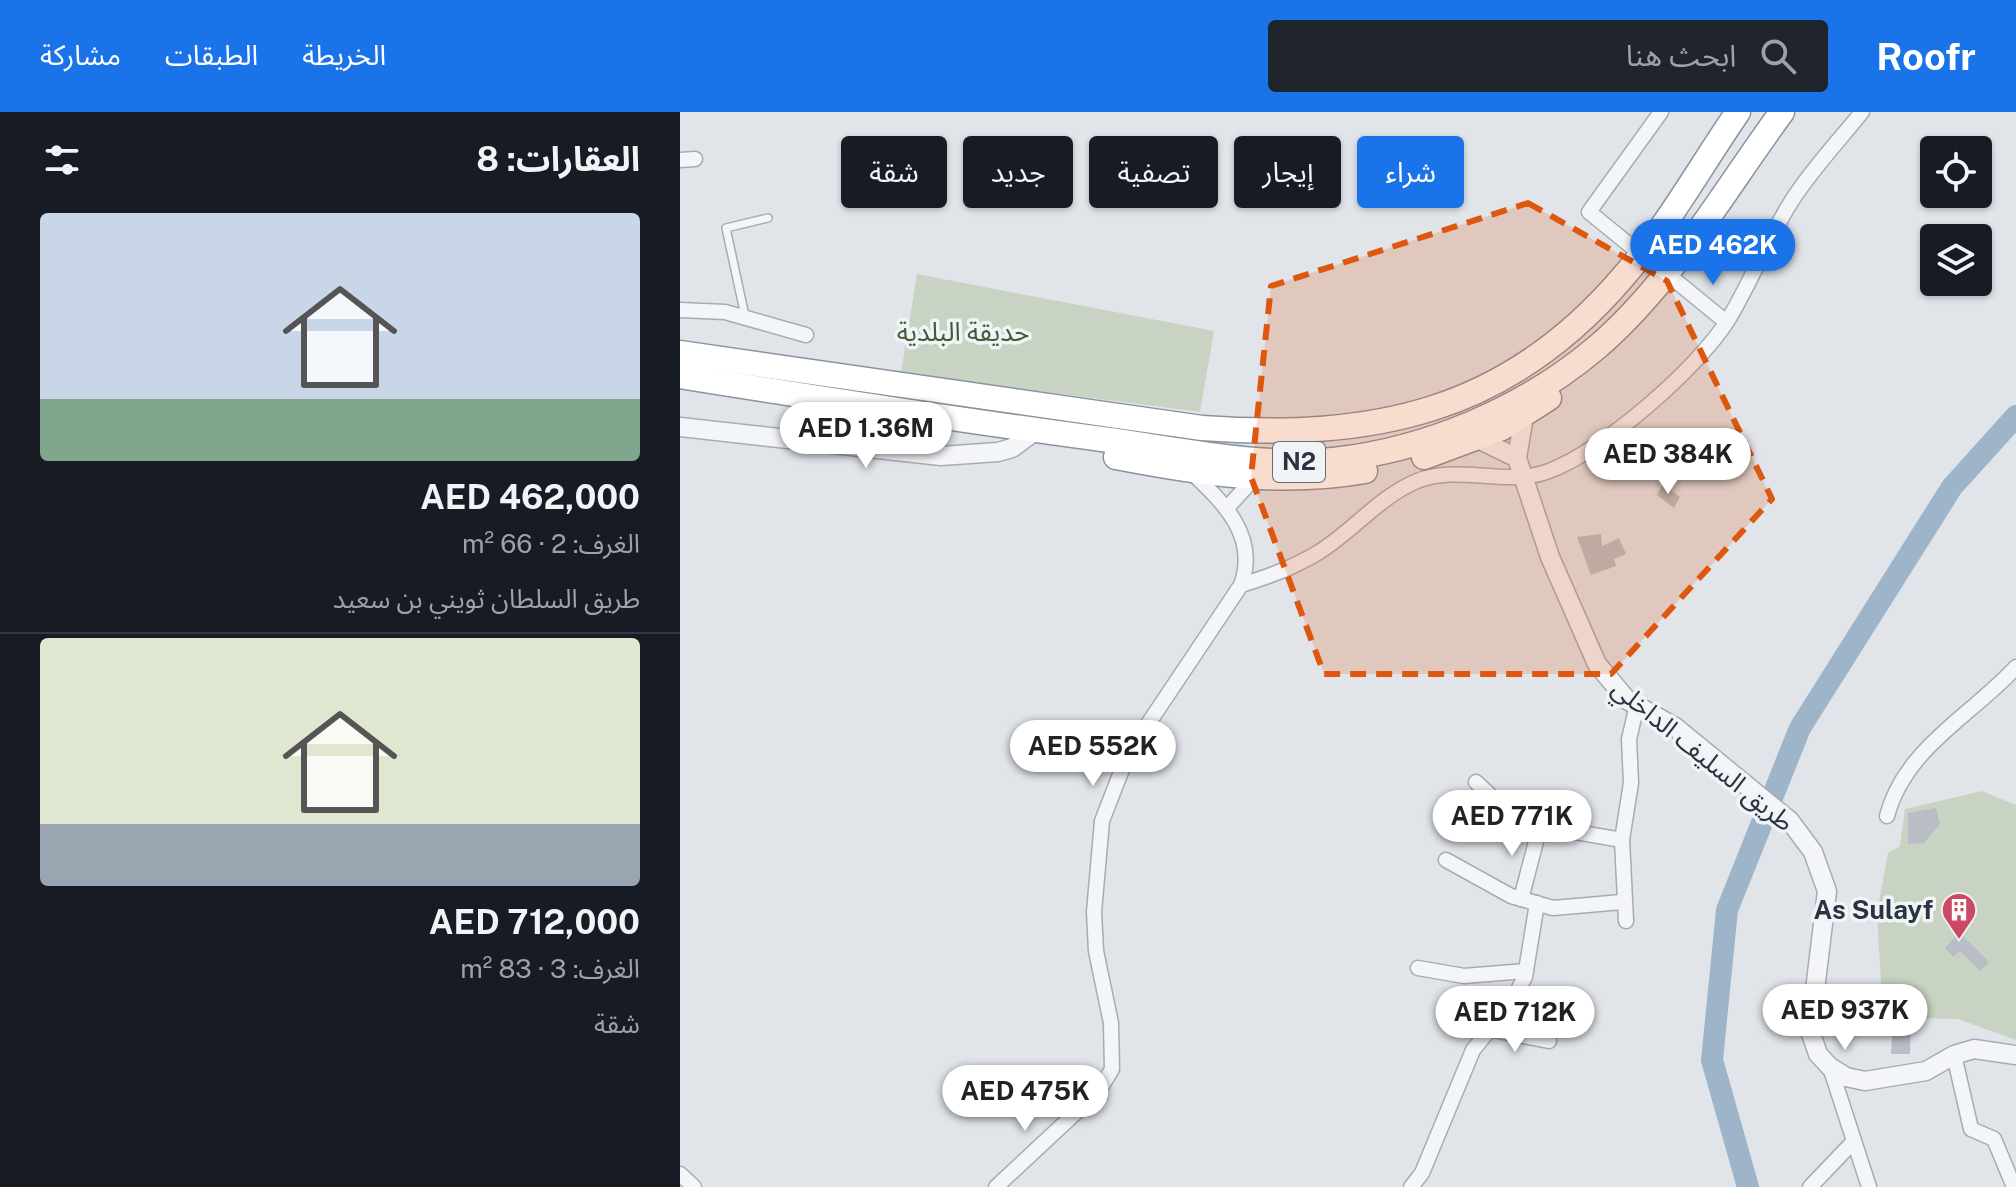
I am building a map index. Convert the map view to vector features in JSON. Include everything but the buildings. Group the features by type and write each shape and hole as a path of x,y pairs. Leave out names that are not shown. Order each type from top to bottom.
{"highway":[{"name":"N2","path":"680,353 1202,428 1259,432 1331,431 1401,420 1444,404 1527,365 1576,324 1643,252 1738,112"},
{"name":"N2","path":"680,376 1046,433 1257,461 1335,459 1399,448 1485,416 1541,387 1596,348 1672,277 1782,112"},
{"path":"1046,433 1101,454 1190,471 1255,477 1331,477 1425,457 1478,439 1524,416 1604,354 1672,277"}],"street":[{"path":"1632,247 1589,212 1661,112"},
{"path":"1241,585 1321,552 1378,505 1419,480 1450,475 1526,477 1566,463 1658,397 1696,360 1726,322 1791,201 1862,112"},
{"path":"1672,277 1726,322"},
{"path":"680,310 725,312 806,335"},
{"path":"1478,439 1517,458 1524,416"},
{"path":"680,427 941,456 998,452 1046,433"},
{"name":"طريق السليف الداخلي","path":"1517,458 1526,477 1550,557 1586,646 1607,680 1637,705 1675,727 1790,821 1813,852 1827,891 1823,950 1811,1007 1810,1031 1818,1054 1830,1067"},
{"path":"996,1187 1099,1091 1112,1069 1111,1023 1096,951 1094,912 1102,821 1128,754 1241,585 1246,570 1246,553 1228,507 1190,471"},
{"path":"1228,507 1255,477"},
{"path":"1887,816 1904,774 1924,749 1991,694 2016,667"},
{"path":"1626,921 1622,902 1622,840 1631,783 1629,739 1637,705"},
{"path":"1476,782 1493,798 1510,804 1517,822 1622,840"},
{"path":"1521,899 1540,826"},
{"path":"1446,860 1456,868 1521,899 1553,908 1622,902"},
{"path":"1411,1187 1422,1173 1473,1050 1511,1003 1526,971 1537,903"},
{"path":"1418,968 1464,976 1526,971"},
{"path":"1488,1029 1549,1041"},
{"path":"1830,1067 1846,1077 1883,1079 1926,1071 1954,1055 1984,1049 2016,1055"},
{"path":"1954,1055 1971,1129 1994,1139 2014,1187"},
{"path":"1830,1067 1869,1187"},
{"path":"1810,1187 1854,1141"},
{"path":"1826,1170 1832,1187"},
{"path":"680,1174 694,1187"}],"lane":[{"path":"745,318 726,228 768,218"}],"highlighted area":[{"path":"1528,203 1667,281 1772,499 1611,674 1324,674 1251,477 1271,286"}],"green space":[{"name":"حديقة البلدية","path":"917,274 1214,331 1200,412 901,373"},
{"path":"1982,791 2016,805 2016,1040 1958,1019 1883,1017 1877,913 1888,853 1900,846 1905,809"}],"waterway":[{"path":"1748,1187 1712,1060 1727,910 1800,728 1952,487 2016,416"}],"place":[{"name":"As Sulayf","path":"1959,941"}]}
